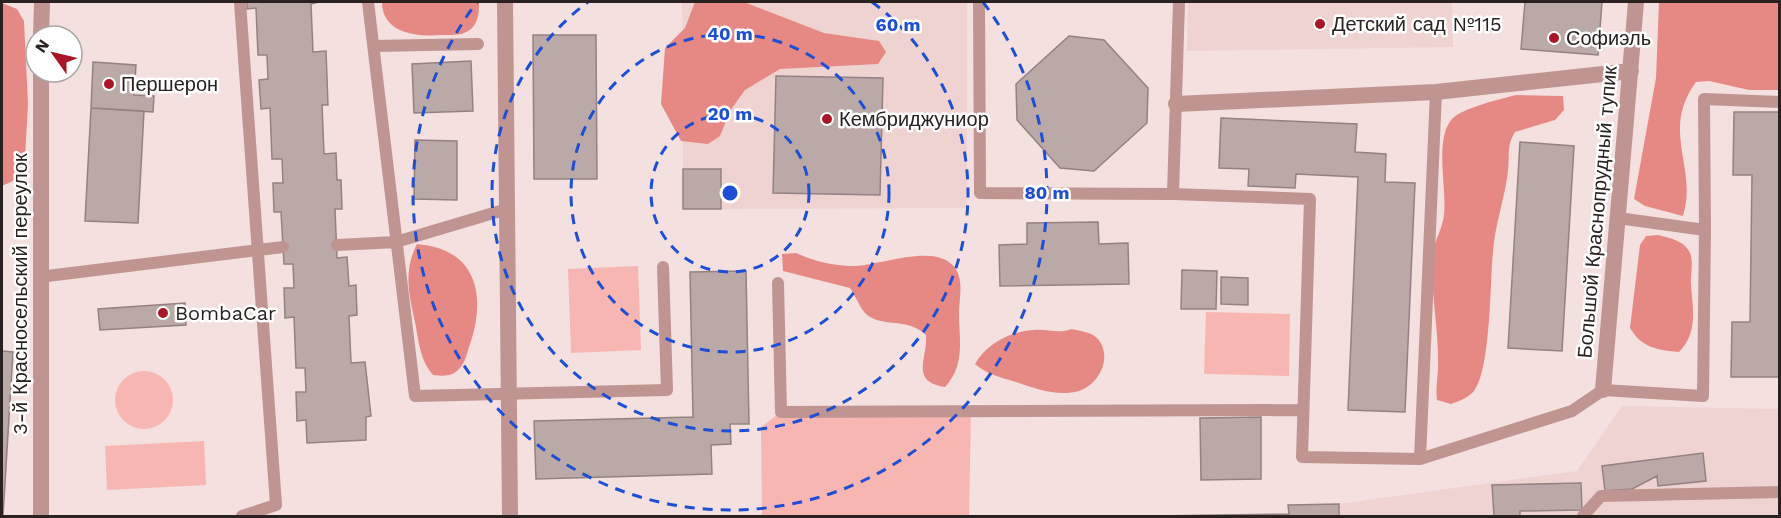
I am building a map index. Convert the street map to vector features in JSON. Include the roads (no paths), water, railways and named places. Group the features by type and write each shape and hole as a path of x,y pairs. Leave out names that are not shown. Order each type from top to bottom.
{"street":[{"path":"41,24 42,2"},
{"path":"505,2 510,516"},
{"name":"Большой Краснопрудный тупик","path":"1603,390 1636,2"},
{"path":"1176,104 1436,92 1631,71"},
{"name":"3-й Красносельский переулок","path":"41,84 39,277 41,516"}],"lane":[{"path":"240,2 276,505 242,516"},
{"path":"368,2 415,396 668,390 663,267"},
{"path":"978,2 980,193 1173,194 1310,199 1302,457 1420,459 1572,411 1603,390 1703,396 1704,99 1779,102"},
{"path":"1173,194 1179,2"},
{"path":"374,46 478,44"},
{"path":"1420,459 1436,92"},
{"path":"337,245 396,242 507,209"},
{"path":"1618,218 1705,230"},
{"path":"39,277 283,247"},
{"path":"778,283 781,412 1303,410"},
{"path":"1583,516 1601,496 1779,492"}],"place":[{"name":"Детский сад №115","path":"1320,24"},
{"name":"Софиэль","path":"1554,38"},
{"name":"Першерон","path":"109,84"},
{"name":"Кембриджуниор","path":"827,119"},
{"name":"BombaCar","path":"163,313"}]}
